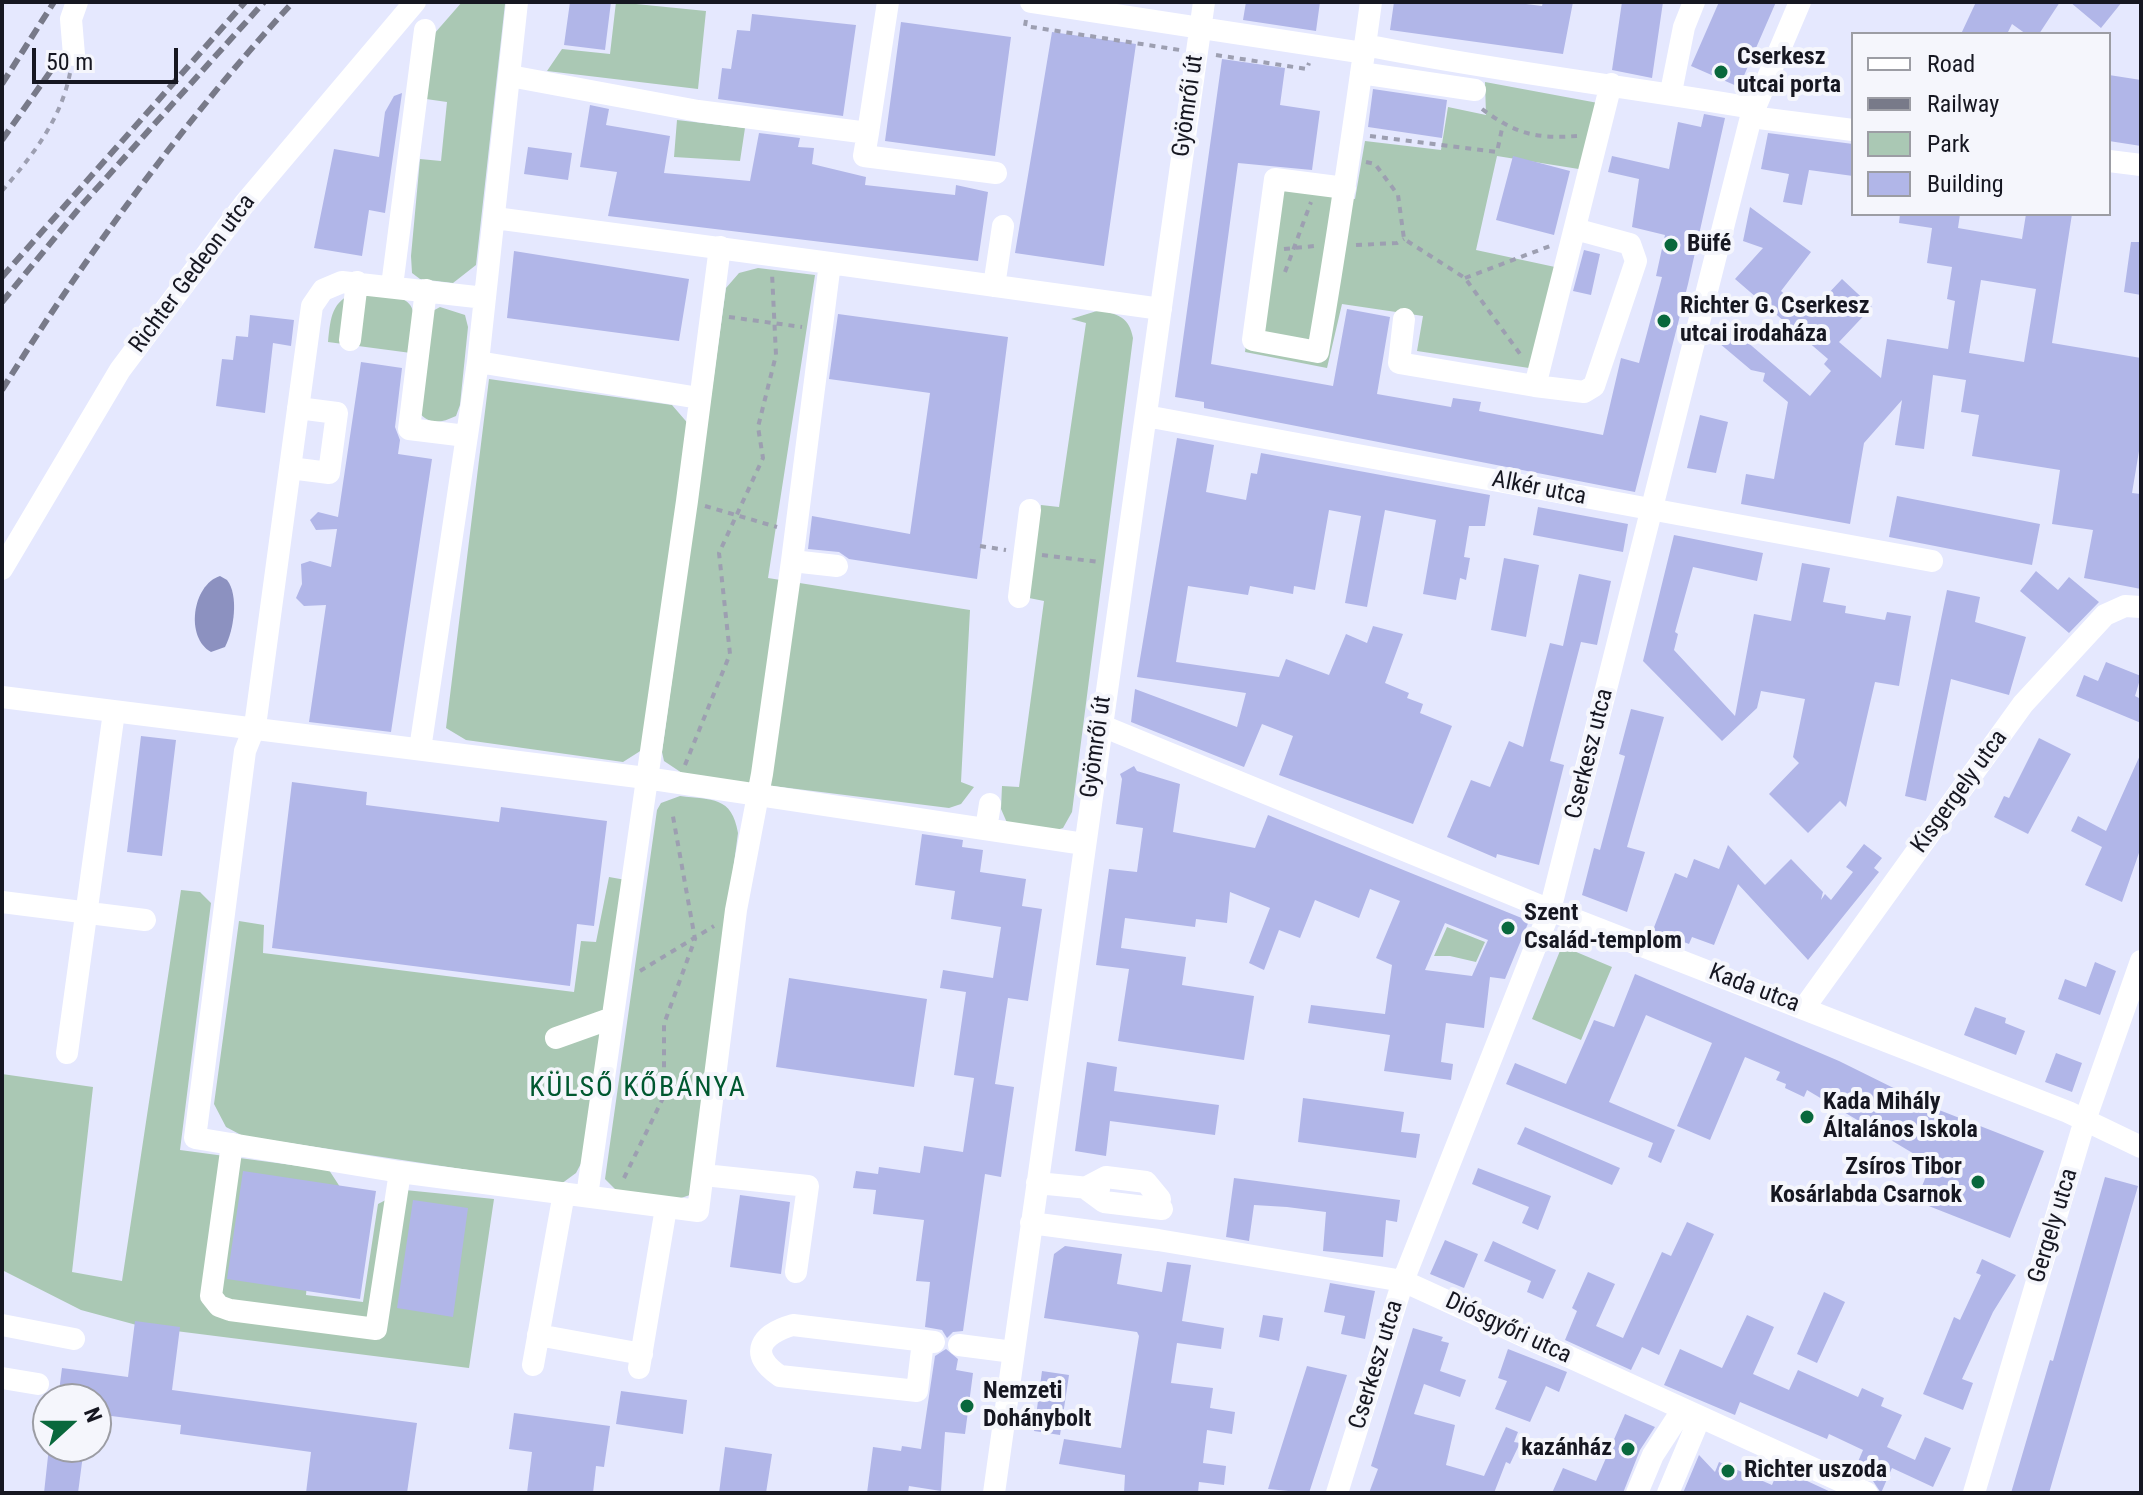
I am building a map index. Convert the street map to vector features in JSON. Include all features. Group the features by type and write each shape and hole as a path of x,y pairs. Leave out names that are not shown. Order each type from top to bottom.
{"street":[{"path":"74,55 71,19 77,2"},
{"name":"Richter Gedeon utca","path":"2,569 120,370 245,203 415,2"},
{"path":"420,749 478,362 517,2"},
{"path":"888,2 864,156 996,173"},
{"path":"1031,2 1200,26 1363,57 1671,92 1752,112 1851,130"},
{"name":"Gyömrői út","path":"994,1493 1204,2"},
{"path":"1345,188 1275,179 1253,340 1318,352 1345,188 1371,2"},
{"path":"1671,92 1684,27 1694,2"},
{"name":"Cserkesz utca","path":"1337,1493 1403,1281 1550,910 1752,112 1800,2"},
{"path":"392,286 425,30"},
{"path":"1363,57 1475,90"},
{"path":"510,76 698,111 868,133"},
{"path":"1535,386 1611,84"},
{"path":"2111,161 2141,165"},
{"path":"495,218 1161,309"},
{"path":"994,286 1003,226"},
{"path":"1404,319 1399,363 1584,392 1594,386 1636,261 1630,244 1575,232"},
{"path":"587,1196 687,501 720,247"},
{"path":"485,298 357,282 332,285 316,296 255,726 245,751 195,1138 400,1172 698,1211 736,910 759,795 830,263"},
{"path":"350,340 357,282"},
{"path":"426,290 409,429 466,436"},
{"path":"478,362 699,398"},
{"path":"290,468 329,473 337,413 298,408"},
{"name":"Alkér utca","path":"1146,416 1932,561"},
{"path":"1019,597 1030,510"},
{"path":"792,561 837,566"},
{"name":"Kisgergely utca","path":"1804,1008 2023,704 2105,615 2125,606 2141,607"},
{"path":"2,697 255,726 646,778 1084,844"},
{"path":"67,1053 114,712"},
{"name":"Kada utca","path":"1100,725 1550,910 2085,1120 2141,1147"},
{"path":"986,829 990,804"},
{"path":"2,902 145,920"},
{"name":"Gergely utca","path":"1974,1493 2085,1120 2141,961"},
{"path":"556,1038 612,1018"},
{"path":"232,1144 211,1296 219,1306 230,1310 376,1329 400,1172"},
{"path":"704,1175 808,1186 796,1272"},
{"path":"1037,1183 1085,1188 1104,1202 1161,1204 1158,1240"},
{"path":"533,1365 564,1193"},
{"path":"538,1335 641,1361 666,1208"},
{"name":"Diósgyőri utca","path":"1031,1223 1158,1240 1403,1281 1867,1493"},
{"path":"2,1325 74,1339"},
{"path":"793,1325 928,1342 917,1391 780,1376 768,1367 761,1354 763,1340 772,1331 793,1325"},
{"path":"959,1345 1013,1352"},
{"path":"2,1378 32,1383"},
{"path":"1637,1493 1653,1455 1692,1413"},
{"path":"1668,1493 1692,1413"}],"path":[{"path":"1025,26 1182,50"},
{"path":"2,191 28,163 46,135 68,81 74,55"},
{"path":"1213,55 1307,69"},
{"path":"1475,90 1472,102 1503,124 1541,139 1600,134"},
{"path":"1352,134 1497,152 1503,124"},
{"path":"1349,158 1375,164 1398,195 1404,239 1465,278 1522,357 1535,386"},
{"path":"1284,273 1317,184"},
{"path":"1465,278 1575,232"},
{"path":"685,765 730,654 719,553 763,458 758,427 776,355 771,254"},
{"path":"710,315 802,327"},
{"path":"687,501 783,529"},
{"path":"624,1178 664,1096 664,1024 695,939 672,811"},
{"path":"617,984 695,939 736,910"}],"green space":[{"path":"462,2 505,4 476,265 453,283 420,279 412,273 411,256 420,159 441,161 447,102 426,99 434,34"},
{"path":"616,2 706,11 698,89 547,71 562,49 610,54"},
{"path":"1485,82 1598,103 1585,170 1497,156 1476,250 1555,267 1529,368 1417,351 1423,316 1342,304 1327,368 1245,352 1268,184 1355,199 1365,141 1441,150 1448,107 1486,115"},
{"path":"677,120 745,128 740,161 674,157"},
{"path":"758,268 815,275 768,578 970,610 961,782 974,787 961,804 949,808 685,775 664,761 662,752 726,288 739,273"},
{"path":"357,291 390,295 408,302 414,319 411,353 328,342 337,305"},
{"path":"440,307 465,315 468,327 460,405 456,416 434,422 416,409 429,313"},
{"path":"1100,310 1122,318 1129,325 1133,338 1072,812 1063,828 1047,833 1008,825 1001,809 1002,786 1019,787 1044,601 1029,598 1041,505 1059,507 1086,323 1071,319"},
{"path":"489,379 672,405 691,427 645,748 623,762 466,740 446,728"},
{"path":"680,796 719,802 731,812 738,833 690,1195 678,1199 618,1192 605,1179 657,810 661,803"},
{"path":"609,877 626,880 585,1156 576,1173 561,1184 243,1136 226,1127 214,1104 239,921 264,925 263,953 574,992 581,941 596,942"},
{"path":"181,890 200,892 211,903 180,1150 329,1170 351,1204 308,1271 306,1295 363,1302 378,1204 405,1190 494,1199 469,1368 144,1327 81,1310 2,1270 2,1074 93,1087 72,1272 122,1281"},
{"path":"1447,927 1485,942 1476,962 1434,956"},
{"path":"1562,946 1612,967 1581,1040 1532,1019"}],"water":[{"path":"220,576 231,586 233,622 225,647 211,652 198,635 195,612 203,590"}],"building":[{"path":"570,2 611,2 605,50 564,45"},
{"path":"1246,2 1320,2 1316,31 1243,20"},
{"path":"1394,2 1510,2 1542,6 1543,2 1573,2 1563,54 1390,30"},
{"path":"1622,2 1663,2 1652,78 1612,70"},
{"path":"1719,2 1776,2 1739,87 1691,66"},
{"path":"1976,2 2060,2 2040,32 2023,32 2012,24 2008,32 1962,32"},
{"path":"2070,2 2122,2 2101,28"},
{"path":"752,14 856,25 843,116 718,99 722,68 731,69 737,30 750,31"},
{"path":"901,22 1011,37 995,156 885,141"},
{"path":"1052,32 1136,44 1104,266 1015,253"},
{"path":"1222,59 1285,68 1280,105 1320,111 1312,170 1238,163 1211,364 1333,386 1347,309 1390,317 1377,394 1451,407 1453,398 1481,402 1479,411 1603,435 1621,358 1639,363 1662,277 1656,276 1665,235 1632,227 1639,179 1608,172 1612,156 1669,169 1678,122 1701,127 1704,114 1725,118 1688,284 1635,492 1204,408 1204,402 1175,397"},
{"path":"2111,75 2141,80 2141,146 2111,141"},
{"path":"1373,89 1447,100 1442,138 1368,127"},
{"path":"402,93 385,213 369,210 362,256 314,248 334,149 379,157 385,112 394,96"},
{"path":"590,105 609,109 606,125 670,136 664,173 750,181 759,133 800,138 798,147 814,148 812,164 866,177 865,185 955,195 956,185 988,192 978,261 608,216 617,172 580,167"},
{"path":"1768,133 1851,144 1851,176 1809,170 1802,205 1783,202 1789,174 1761,169"},
{"path":"528,147 572,153 568,180 524,174"},
{"path":"1513,156 1570,171 1554,235 1496,220"},
{"path":"1750,207 1811,252 1781,291 1808,315 1842,279 1872,307 1839,342 1881,378 1887,339 1948,349 1955,301 1947,299 1952,267 1927,263 1932,228 1899,223 1900,216 1960,216 1958,228 2022,239 2026,216 2072,216 2052,343 2141,358 2141,439 2132,493 2141,494 2141,589 2084,578 2093,530 2052,524 2060,470 1972,456 1979,415 1961,412 1966,380 1933,375 1924,449 1895,445 1902,400 1864,443 1850,524 1741,504 1746,474 1774,479 1788,402 1763,381 1765,373 1751,370 1719,343 1724,322 1810,396 1831,371 1824,364 1828,359 1735,279 1763,248 1743,241","holes":["1981,280 2036,289 2024,362 1969,353"]},
{"path":"2131,242 2141,242 2141,295 2124,292"},
{"path":"1584,250 1600,254 1591,295 1573,291"},
{"path":"514,251 689,279 679,341 507,318"},
{"path":"838,314 1008,337 977,579 849,559 839,552 808,549 812,516 910,534 930,393 829,379"},
{"path":"250,315 294,320 291,346 273,343 265,413 216,406 222,359 233,360 236,336 248,337"},
{"path":"361,362 402,368 395,427 400,440 398,454 432,459 391,732 309,722 326,605 304,606 296,598 302,584 301,564 310,561 331,567 337,529 316,530 310,520 318,512 338,517"},
{"path":"1700,415 1728,422 1716,473 1687,468"},
{"path":"1177,438 1214,445 1206,492 1246,500 1251,473 1257,474 1261,453 1490,495 1485,526 1469,526 1464,557 1470,558 1466,580 1460,578 1456,600 1423,594 1436,520 1385,510 1367,607 1345,603 1361,516 1329,510 1315,590 1294,586 1293,594 1250,586 1248,595 1188,586 1176,662 1279,677 1286,659 1329,675 1346,634 1367,643 1373,626 1403,634 1385,683 1409,693 1407,698 1423,704 1420,713 1452,726 1413,824 1279,775 1293,736 1262,724 1244,767 1131,722 1135,689 1237,727 1246,693 1137,677"},
{"path":"1897,496 2040,524 2032,565 1889,537"},
{"path":"1538,507 1628,524 1623,552 1533,535"},
{"path":"1674,535 1763,553 1757,581 1693,567 1675,632 1678,634 1674,650 1735,716 1754,614 1791,621 1802,563 1830,568 1823,602 1846,606 1845,613 1885,620 1887,612 1911,616 1899,686 1875,682 1846,807 1840,801 1808,833 1769,794 1799,763 1793,757 1805,699 1761,691 1757,708 1722,741 1643,661"},
{"path":"1504,558 1539,565 1526,637 1491,630"},
{"path":"2036,571 2058,590 2069,577 2099,602 2069,633 2020,591"},
{"path":"1579,574 1611,581 1597,645 1581,642 1550,761 1564,765 1539,865 1497,854 1496,858 1447,837 1471,780 1490,787 1509,741 1523,747 1550,643 1563,646"},
{"path":"1947,590 1980,597 1975,622 2026,637 2009,695 1951,679 1926,801 1905,796"},
{"path":"2106,662 2141,676 2135,696 2141,699 2141,723 2076,696 2084,675 2098,681"},
{"path":"1631,709 1664,717 1627,847 1645,852 1627,912 1582,895 1594,848 1600,850 1625,756 1619,754"},
{"path":"141,736 176,740 162,856 127,852"},
{"path":"2039,738 2071,754 2028,834 1994,817 2004,796 2009,798"},
{"path":"2141,753 2141,847 2122,902 2085,885 2102,847 2071,831 2078,816 2106,831"},
{"path":"1134,766 1137,771 1180,784 1173,832 1255,848 1268,815 1529,921 1505,979 1490,977 1484,1028 1446,1023 1441,1062 1453,1064 1451,1080 1384,1071 1390,1035 1308,1023 1311,1005 1385,1014 1392,965 1376,958 1400,901 1370,889 1359,918 1315,900 1300,938 1279,930 1264,970 1249,963 1270,908 1230,892 1227,923 1196,919 1195,927 1125,918 1121,948 1186,957 1182,985 1254,996 1244,1060 1118,1041 1129,969 1096,965 1109,869 1137,872 1143,828 1116,824 1120,774","holes":["1445,923 1488,940 1472,976 1425,970"]},
{"path":"292,782 367,792 366,805 499,822 501,807 607,821 594,926 577,924 570,986 272,948"},
{"path":"922,834 963,840 962,847 983,850 980,872 1026,879 1022,906 1042,909 1028,1001 1008,998 995,1084 1014,1087 1001,1177 985,1174 963,1331 953,1332 947,1338 942,1330 925,1327 930,1282 916,1281 924,1220 873,1214 876,1190 853,1188 856,1171 878,1174 879,1167 920,1173 924,1146 963,1152 974,1078 954,1075 966,992 940,988 943,970 993,978 1001,927 951,919 955,891 915,885"},
{"path":"1864,844 1882,858 1874,868 1879,872 1808,960 1738,884 1714,945 1692,937 1689,944 1653,930 1675,873 1687,878 1694,859 1719,869 1728,845 1765,885 1791,859 1823,892 1821,900 1825,894 1831,900 1853,872 1846,867"},
{"path":"2095,962 2116,971 2100,1015 2058,999 2065,979 2086,987"},
{"path":"1635,974 1839,1061 1934,1108 2044,1151 2010,1238 1916,1201 1931,1164 1807,1090 1804,1097 1785,1088 1786,1084 1776,1080 1780,1072 1745,1057 1710,1140 1677,1126 1712,1043 1646,1015 1609,1102 1675,1130 1661,1163 1648,1157 1653,1143 1506,1084 1515,1063 1566,1084 1594,1020 1614,1027"},
{"path":"789,978 927,999 914,1087 776,1067"},
{"path":"1975,1007 2006,1018 2005,1023 2025,1031 2016,1055 1964,1035"},
{"path":"2056,1053 2082,1063 2072,1092 2045,1082"},
{"path":"1087,1062 1117,1067 1114,1091 1219,1105 1215,1135 1110,1121 1106,1156 1075,1151"},
{"path":"1303,1098 1404,1112 1401,1132 1420,1134 1416,1158 1298,1142"},
{"path":"1525,1127 1620,1168 1612,1185 1517,1144"},
{"path":"1478,1168 1551,1196 1538,1230 1522,1223 1529,1207 1472,1184"},
{"path":"243,1171 376,1191 360,1299 227,1279"},
{"path":"2105,1177 2138,1186 2049,1493 2011,1493 2050,1360 2053,1361"},
{"path":"1234,1178 1400,1200 1397,1222 1386,1220 1383,1257 1323,1251 1326,1212 1287,1207 1254,1205 1249,1241 1226,1237"},
{"path":"740,1195 790,1202 781,1274 730,1267"},
{"path":"413,1200 468,1208 453,1317 397,1308"},
{"path":"1687,1222 1714,1234 1659,1355 1642,1347 1631,1370 1565,1340 1577,1311 1572,1308 1588,1272 1615,1284 1596,1326 1623,1338 1662,1252 1671,1256"},
{"path":"1445,1240 1478,1254 1464,1288 1430,1274"},
{"path":"1493,1241 1556,1270 1543,1299 1527,1292 1531,1281 1484,1261"},
{"path":"1065,1246 1122,1254 1117,1284 1162,1292 1167,1262 1191,1265 1182,1321 1224,1328 1221,1349 1177,1343 1171,1383 1213,1388 1210,1408 1235,1412 1232,1434 1207,1430 1203,1463 1226,1466 1224,1485 1199,1482 1198,1493 1124,1493 1125,1475 1059,1464 1064,1439 1121,1448 1139,1336 1137,1332 1044,1318 1054,1254"},
{"path":"1982,1259 2016,1275 1993,1312 1962,1379 1973,1383 1963,1410 1923,1394 1954,1317 1960,1320 1981,1275 1976,1273"},
{"path":"1330,1283 1375,1291 1365,1339 1341,1334 1345,1316 1324,1312"},
{"path":"1824,1292 1845,1302 1817,1363 1797,1354"},
{"path":"1263,1315 1283,1318 1279,1341 1259,1337"},
{"path":"1747,1315 1774,1327 1753,1374 1789,1390 1798,1370 1858,1397 1862,1388 1884,1398 1881,1406 1902,1415 1887,1447 1915,1460 1925,1437 1951,1448 1933,1487 1892,1468 1881,1493 1873,1481 1854,1471 1863,1450 1829,1434 1827,1439 1740,1402 1735,1415 1664,1385 1680,1349 1722,1368"},
{"path":"135,1321 180,1327 172,1390 417,1423 407,1493 306,1493 311,1452 180,1434 181,1425 112,1416 112,1383 60,1383 62,1368 128,1377"},
{"path":"1413,1328 1443,1337 1441,1341 1449,1343 1440,1371 1466,1380 1460,1397 1424,1384 1414,1414 1455,1425 1446,1465 1484,1476 1506,1427 1518,1432 1514,1442 1520,1443 1510,1464 1506,1462 1494,1493 1369,1493 1378,1469 1371,1466"},
{"path":"946,1349 958,1359 956,1370 973,1373 965,1434 945,1432 941,1491 909,1486 908,1493 867,1493 873,1447 901,1451 902,1446 921,1449 935,1356"},
{"path":"1508,1349 1567,1372 1559,1392 1546,1386 1530,1422 1495,1409 1507,1381 1498,1378"},
{"path":"1307,1366 1347,1375 1309,1493 1268,1489"},
{"path":"1042,1371 1069,1375 1060,1435 1034,1431"},
{"path":"621,1391 687,1400 683,1434 616,1424"},
{"path":"514,1413 610,1426 604,1467 596,1466 593,1493 527,1493 532,1452 509,1449"},
{"path":"1625,1414 1655,1427 1640,1450 1623,1493 1552,1493 1563,1468 1596,1481"},
{"path":"725,1447 772,1454 766,1493 719,1493"},
{"path":"1699,1455 1715,1472 1719,1462 1772,1485 1779,1468 1833,1493 1683,1493"},
{"path":"47,1463 82,1463 78,1493 44,1493"}],"railway":[{"path":"2,84 54,2"},
{"path":"2,277 245,2"},
{"path":"2,302 81,206 264,2"},
{"path":"2,390 68,288 138,189 293,2"},
{"path":"2,140 62,55"}],"place":[{"name":"Cserkesz utcai porta","path":"1721,72"},
{"name":"Büfé","path":"1671,245"},
{"name":"Richter G. Cserkesz utcai irodaháza","path":"1664,321"},
{"name":"Szent Család-templom","path":"1508,928"},
{"name":"Kada Mihály Általános Iskola","path":"1807,1117"},
{"name":"Zsíros Tibor Kosárlabda Csarnok","path":"1978,1182"},
{"name":"Nemzeti Dohánybolt","path":"967,1406"},
{"name":"kazánház","path":"1628,1449"},
{"name":"Richter uszoda","path":"1728,1471"}],"district":[{"name":"KÜLSŐ KŐBÁNYA","path":"638,1089"}]}
